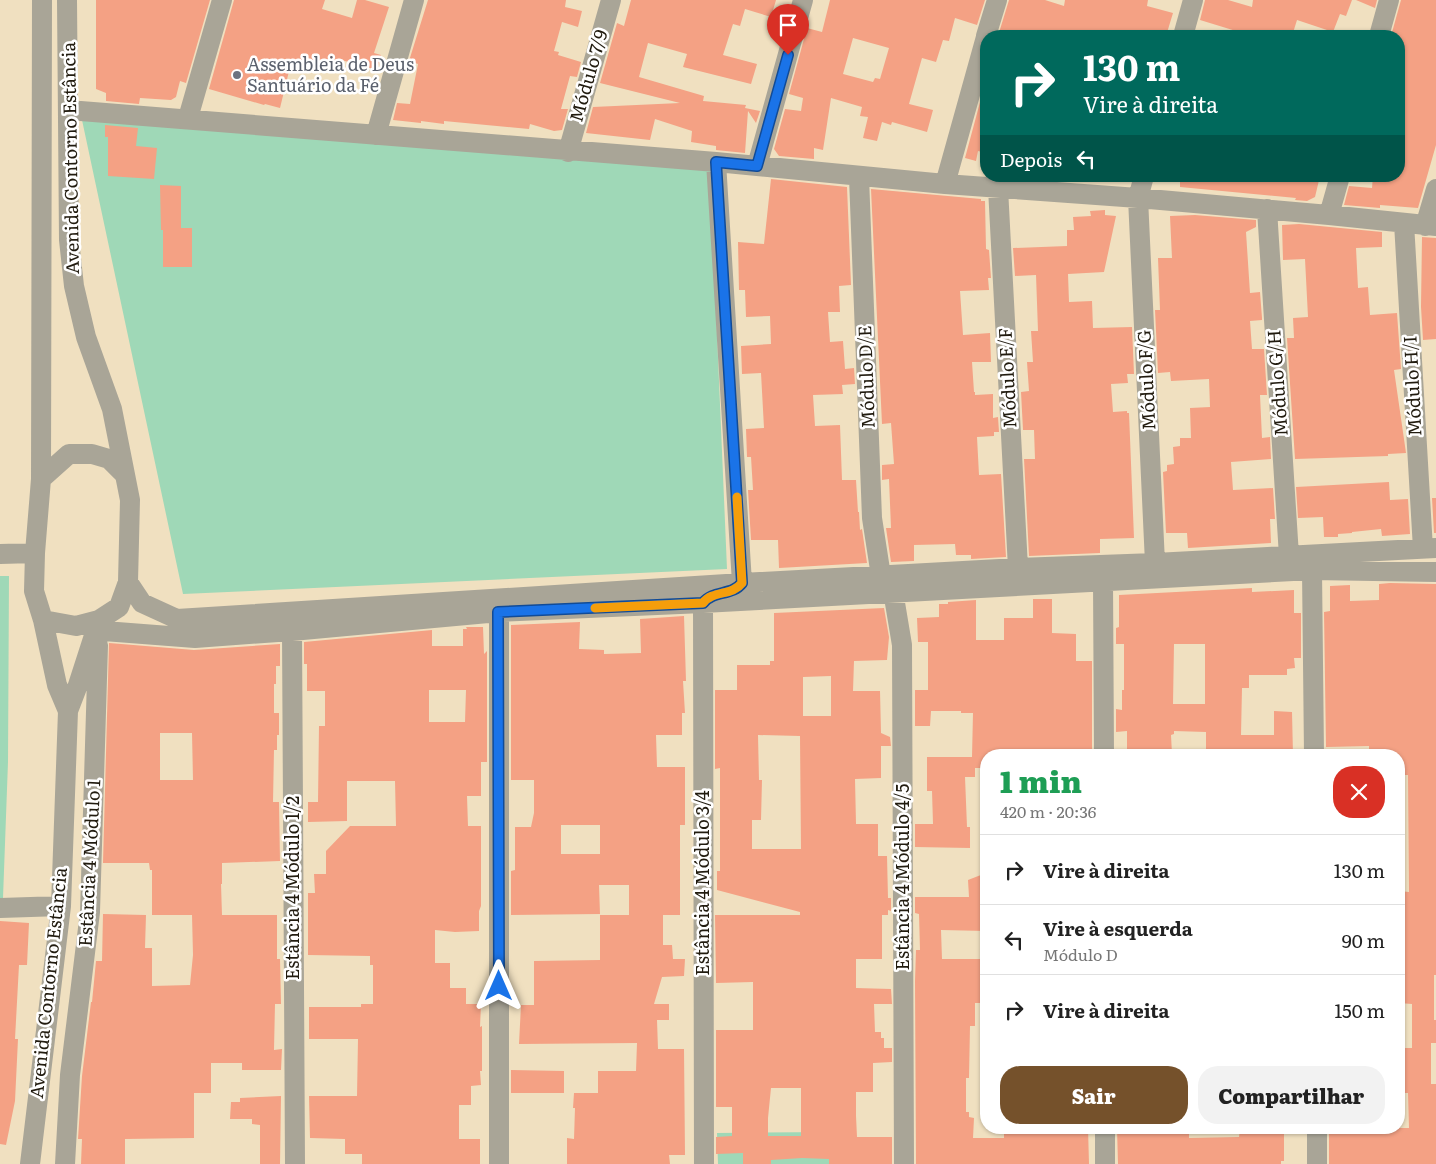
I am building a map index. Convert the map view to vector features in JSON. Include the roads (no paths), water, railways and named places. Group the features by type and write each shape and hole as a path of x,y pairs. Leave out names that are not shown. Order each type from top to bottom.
{"street":[{"name":"Avenida Contorno Estância","path":"42,0 41,479 34,592 43,620 57,684 68,711"},
{"name":"Avenida Contorno Estância","path":"30,1164 61,906 68,711 99,620 119,607 128,582 130,500 112,409 86,337 74,286 70,240 68,0"},
{"path":"188,118 222,0"},
{"path":"376,135 414,0"},
{"name":"Módulo 7/9","path":"568,152 611,0"},
{"path":"757,166 803,0"},
{"path":"988,30 997,0"},
{"path":"1185,30 1193,0"},
{"path":"1381,30 1389,0"},
{"path":"944,184 980,58"},
{"path":"68,110 188,118 568,152 716,162 859,177 1138,198 1430,226 1436,189"},
{"path":"716,162 742,583"},
{"name":"Módulo D/E","path":"859,177 872,518 887,584"},
{"name":"Módulo F/G","path":"1142,182 1138,198 1155,563"},
{"path":"1329,215 1338,182"},
{"name":"Módulo E/F","path":"998,188 1018,568"},
{"name":"Módulo G/H","path":"1268,210 1289,556"},
{"name":"Módulo H/I","path":"1404,223 1429,548"},
{"path":"41,479 69,454 92,454 109,459 124,474"},
{"path":"43,620 76,626 99,620 104,631 195,638 291,622 742,583 887,584 1103,581 1289,556 1429,548"},
{"path":"0,554 35,553"},
{"path":"128,582 142,603 177,619 291,622 703,603 1018,568 1155,563 1188,569 1436,572"},
{"path":"1312,570 1314,749"},
{"path":"1103,581 1104,749"},
{"path":"703,603 709,597 734,590 742,583"},
{"name":"Estância 4 Módulo 4/5","path":"887,584 902,645 904,1164"},
{"name":"Estância 4 Módulo 3/4","path":"703,603 704,1164"},
{"path":"498,612 499,1164"},
{"name":"Estância 4 Módulo 1","path":"65,1164 70,1075 90,912 99,620"},
{"name":"Estância 4 Módulo 1/2","path":"291,622 295,1164"},
{"path":"0,908 61,906"},
{"path":"1105,1134 1105,1164"},
{"path":"1317,1134 1317,1164"}],"place":[{"name":"Assembleia de Deus Santuário da Fé","path":"237,75"}]}
